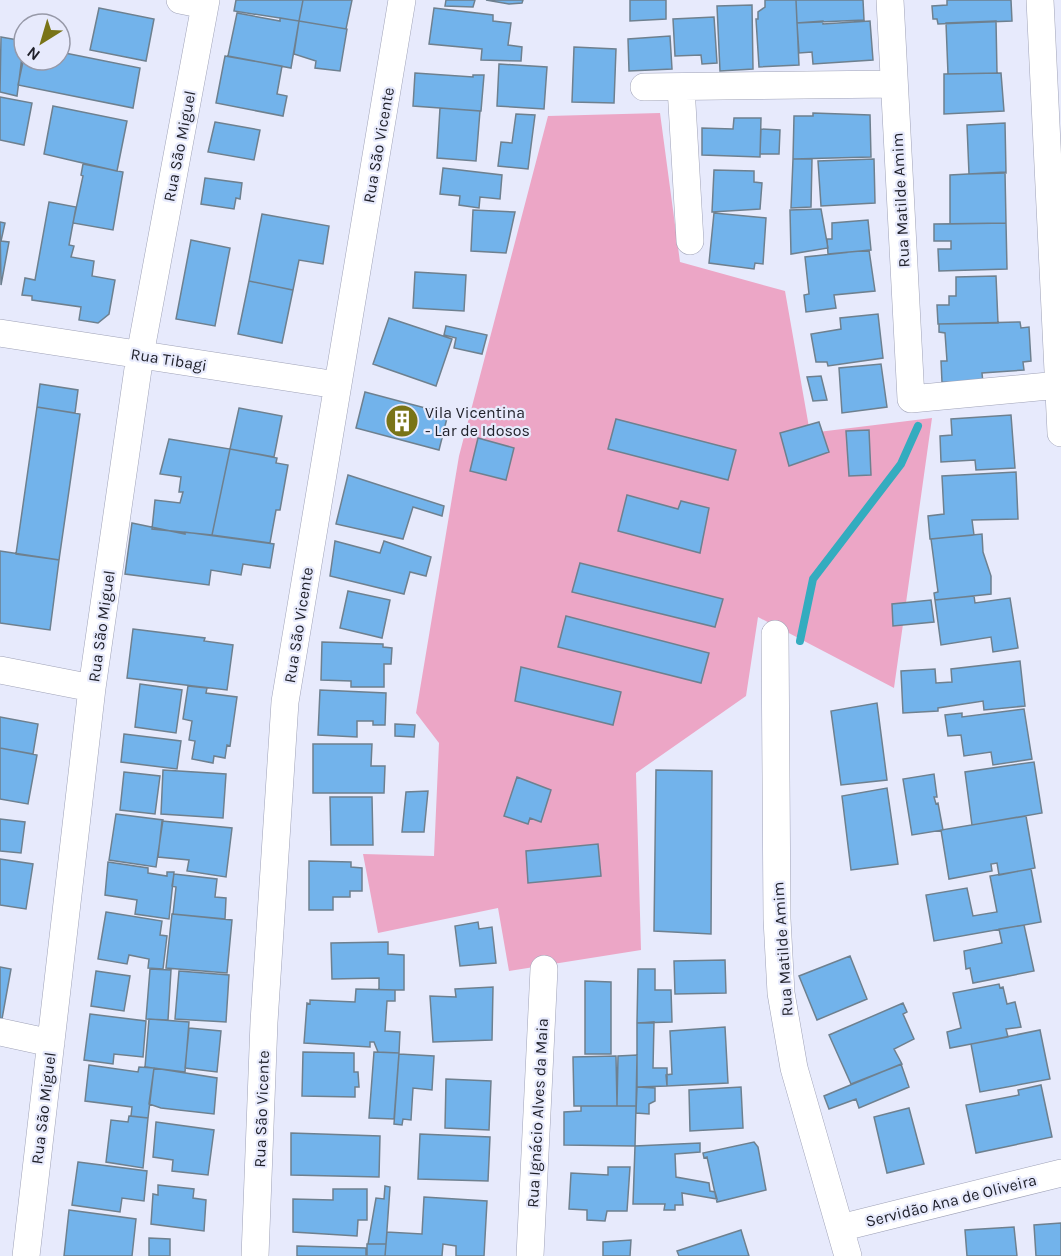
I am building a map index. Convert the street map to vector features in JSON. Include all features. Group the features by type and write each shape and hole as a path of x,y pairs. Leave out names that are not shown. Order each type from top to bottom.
{"street":[{"name":"Rua São Vicente","path":"255,1256 264,1022 285,702 402,0"},
{"name":"Rua Matilde Amim","path":"890,0 911,399 1059,385"},
{"path":"1040,0 1056,192 1061,432"},
{"name":"Rua São Miguel","path":"26,1256 92,687 140,355 197,2"},
{"path":"644,87 893,84"},
{"path":"681,87 690,241"},
{"name":"Rua Tibagi","path":"0,333 337,386"},
{"name":"Rua Matilde Amim","path":"776,634 777,919 781,993 794,1068 848,1256"},
{"path":"0,670 92,687"},
{"name":"Rua Ignácio Alves da Maia","path":"530,1256 544,969"},
{"path":"0,1032 51,1043"},
{"name":"Servidão Ana de Oliveira","path":"840,1228 1061,1173"}],"shaded area":[{"path":"660,113 680,262 785,291 810,433 932,418 894,688 758,617 746,696 636,773 641,950 509,971 498,908 378,933 363,854 434,856 439,743 416,713 459,456 548,116"}],"building":[{"path":"236,0 303,0 299,21 234,11"},
{"path":"303,0 352,0 346,29 299,21"},
{"path":"446,0 475,0 473,7 445,6"},
{"path":"486,0 523,0 522,3 509,4"},
{"path":"630,0 666,0 666,19 630,21"},
{"path":"765,0 796,0 799,65 759,67 756,19 758,19 758,12 765,7"},
{"path":"796,0 863,0 864,20 797,23"},
{"path":"947,0 1011,0 1012,21 938,24 937,19 933,19 932,6 947,5"},
{"path":"752,5 753,69 720,71 717,6"},
{"path":"99,8 154,19 146,61 90,50"},
{"path":"434,8 493,15 493,21 511,23 508,45 522,47 521,61 481,60 482,49 429,44"},
{"path":"237,13 280,21 280,18 299,21 291,68 228,56"},
{"path":"714,17 717,63 702,64 701,55 675,56 673,19"},
{"path":"299,21 347,29 340,71 315,68 316,61 294,54"},
{"path":"823,21 823,24 870,21 873,60 813,64 812,52 799,53 797,23"},
{"path":"996,21 997,73 948,74 946,23"},
{"path":"670,36 672,69 629,71 628,39"},
{"path":"1,37 12,39 12,72 20,72 17,96 0,92"},
{"path":"574,47 616,49 614,103 572,102"},
{"path":"72,54 140,68 133,108 18,85 21,72 72,72"},
{"path":"225,56 282,66 277,94 287,96 283,116 216,103"},
{"path":"499,64 547,67 544,109 497,106"},
{"path":"415,73 473,77 473,75 484,75 481,111 413,106"},
{"path":"1001,73 1004,111 944,114 944,74"},
{"path":"0,97 32,103 24,145 0,140"},
{"path":"53,106 127,121 117,171 44,154"},
{"path":"440,108 480,111 476,161 437,158"},
{"path":"813,113 870,115 871,157 793,159 794,116 813,116"},
{"path":"516,114 535,115 528,169 498,166 501,142 512,143"},
{"path":"734,118 761,118 760,157 702,155 702,128 733,129"},
{"path":"215,122 260,130 254,160 208,152"},
{"path":"1005,123 1006,173 969,174 967,125"},
{"path":"761,129 780,130 779,154 760,154"},
{"path":"793,159 812,159 811,207 791,208"},
{"path":"874,159 875,203 821,206 818,161"},
{"path":"83,164 123,172 113,230 73,223 83,176 81,175"},
{"path":"443,168 502,175 500,199 480,197 479,208 459,205 460,196 440,194"},
{"path":"714,170 754,171 754,182 762,183 760,209 712,212"},
{"path":"1005,172 1006,223 950,224 950,175"},
{"path":"205,178 242,183 240,199 236,198 234,209 201,204"},
{"path":"49,202 76,207 69,245 74,246 71,257 94,261 92,276 115,280 109,314 98,323 79,320 81,307 32,300 32,296 22,295 25,278 35,280"},
{"path":"821,209 828,248 791,254 790,210"},
{"path":"473,210 515,212 506,253 471,251"},
{"path":"714,213 766,218 763,264 755,263 754,269 709,263"},
{"path":"262,214 329,226 323,264 299,260 293,290 249,281"},
{"path":"868,220 871,250 828,254 827,239 832,239 832,223"},
{"path":"0,222 5,223 1,241 9,242 1,285"},
{"path":"1006,223 1007,269 939,271 938,249 951,249 951,241 934,241 934,224"},
{"path":"191,240 230,248 215,326 176,319"},
{"path":"869,250 875,291 834,295 836,308 806,312 804,295 809,294 805,257"},
{"path":"415,272 466,275 464,311 413,308"},
{"path":"996,276 998,323 938,324 937,305 949,305 949,296 956,296 956,277"},
{"path":"249,281 293,290 282,343 238,334"},
{"path":"878,314 883,358 828,366 827,362 816,362 811,334 841,329 840,318"},
{"path":"389,318 452,339 436,386 373,364"},
{"path":"1020,322 1021,328 1029,327 1031,361 1023,362 1024,370 982,373 983,383 942,382 941,361 947,361 945,333 939,332 939,324"},
{"path":"446,326 487,335 482,354 454,348 456,338 444,335"},
{"path":"881,364 887,407 842,413 839,368"},
{"path":"821,376 827,400 813,401 807,377"},
{"path":"40,384 78,390 75,413 37,407"},
{"name":"Vila Vicentina - Lar de Idosos","path":"365,392 448,414 439,450 356,428"},
{"path":"37,407 80,414 59,560 16,554"},
{"path":"239,408 282,416 274,457 230,449"},
{"path":"1011,415 1015,468 976,470 975,460 941,462 940,436 952,435 951,419"},
{"path":"616,419 736,450 728,480 608,449"},
{"path":"819,422 829,452 789,466 780,433"},
{"path":"869,430 871,475 849,476 846,431"},
{"path":"478,438 514,448 506,480 470,471"},
{"path":"169,439 230,449 212,535 152,529 155,500 180,503 183,492 179,492 181,477 160,474"},
{"path":"230,449 277,458 276,463 288,465 280,510 276,510 270,543 212,535"},
{"path":"1016,472 1018,519 972,520 974,535 930,539 928,516 944,514 942,476"},
{"path":"348,475 444,506 442,516 413,507 403,539 336,524"},
{"path":"627,495 678,509 681,501 709,508 700,553 618,531"},
{"path":"132,523 185,534 185,532 274,544 270,568 243,564 241,575 211,570 209,585 125,574"},
{"path":"982,534 983,552 991,576 991,594 935,600 934,593 938,592 931,539"},
{"path":"335,541 380,553 384,541 431,557 426,576 410,572 404,594 330,576"},
{"path":"0,551 59,560 50,630 0,623"},
{"path":"580,563 723,599 715,627 572,592"},
{"path":"348,591 390,600 382,638 340,628"},
{"path":"974,596 975,603 1010,598 1018,648 993,652 991,637 941,645 935,600"},
{"path":"931,600 934,622 893,626 892,604"},
{"path":"566,616 709,653 701,683 558,647"},
{"path":"133,629 205,638 204,641 233,645 227,690 127,678"},
{"path":"322,642 383,644 383,647 392,648 391,664 384,664 384,687 351,687 351,681 321,680"},
{"path":"1020,661 1025,706 984,710 983,701 938,708 938,711 903,713 901,671 935,669 936,683 952,682 951,669"},
{"path":"521,667 621,692 613,725 515,701"},
{"path":"140,684 182,690 176,733 135,727"},
{"path":"188,686 207,688 206,693 237,697 230,746 227,745 225,758 214,756 213,763 192,759 195,741 189,740 192,721 183,719"},
{"path":"320,690 386,693 385,725 373,725 373,721 357,721 357,737 318,735"},
{"path":"877,703 887,780 841,785 831,711"},
{"path":"1024,709 1032,759 993,765 991,752 964,756 961,735 948,736 945,715 962,713 962,717"},
{"path":"0,717 38,724 33,754 0,748"},
{"path":"395,724 415,725 414,737 395,736"},
{"path":"124,734 181,741 177,769 121,762"},
{"path":"313,744 372,744 371,766 385,766 384,793 313,793"},
{"path":"0,748 37,755 28,804 0,799"},
{"path":"1034,762 1042,813 972,825 965,772"},
{"path":"163,770 226,774 223,818 161,814"},
{"path":"656,770 712,771 711,934 654,931"},
{"path":"124,772 160,776 155,814 120,810"},
{"path":"934,774 937,797 934,797 936,804 938,803 943,830 912,835 903,779"},
{"path":"517,777 551,790 541,822 530,818 528,824 504,816"},
{"path":"887,788 898,864 851,870 842,796"},
{"path":"428,791 424,832 402,832 406,792"},
{"path":"330,797 372,797 373,845 331,845"},
{"path":"116,814 163,820 156,867 109,860"},
{"path":"1026,816 1035,868 999,875 997,863 991,864 992,871 949,879 941,830"},
{"path":"0,819 25,822 21,853 0,851"},
{"path":"162,821 232,828 226,877 187,871 189,860 158,857"},
{"path":"598,844 601,876 528,883 526,851"},
{"path":"0,859 33,864 26,909 0,905"},
{"path":"309,861 351,862 351,867 362,868 362,891 350,891 350,897 333,897 333,910 309,910"},
{"path":"108,862 148,868 148,873 167,876 167,872 174,872 169,919 135,914 137,900 105,895"},
{"path":"1031,869 1041,922 934,941 926,895 967,888 973,916 997,912 990,876"},
{"path":"174,874 217,879 215,897 226,898 225,919 173,914 176,887 172,886"},
{"path":"106,912 162,921 160,935 167,936 163,969 148,968 149,959 129,955 127,964 98,959"},
{"path":"172,914 232,920 227,973 166,968"},
{"path":"478,922 479,929 492,927 496,963 460,966 455,926"},
{"path":"1024,925 1034,971 973,983 970,968 966,969 964,951 1002,943 999,929"},
{"path":"388,942 388,954 404,955 404,990 379,990 379,978 332,979 331,943"},
{"path":"850,956 867,999 817,1020 799,976"},
{"path":"725,960 726,993 675,994 674,961"},
{"path":"0,967 11,969 2,1019 0,1018"},
{"path":"150,969 171,970 168,1020 146,1019"},
{"path":"638,969 655,969 655,990 671,990 672,1022 637,1023"},
{"path":"96,971 130,976 124,1011 91,1006"},
{"path":"179,971 229,975 226,1022 175,1019"},
{"path":"585,981 611,982 611,1054 585,1054"},
{"path":"999,984 1000,988 1003,987 1007,1004 1015,1002 1021,1027 1006,1029 1008,1037 950,1048 947,1032 961,1028 953,993"},
{"path":"493,987 492,1040 433,1042 430,996 456,997 455,989"},
{"path":"356,989 395,990 395,1001 387,1001 385,1031 400,1032 399,1053 378,1052 374,1042 370,1042 370,1047 304,1043 307,1003 310,1004 310,1000 355,1002"},
{"path":"903,1003 907,1012 903,1014 914,1039 894,1049 902,1064 851,1084 829,1035"},
{"path":"90,1014 146,1021 143,1057 114,1054 113,1064 84,1060"},
{"path":"149,1019 189,1022 185,1072 145,1067"},
{"path":"654,1022 653,1068 667,1068 667,1086 637,1087 637,1023"},
{"path":"725,1027 728,1083 667,1086 666,1075 672,1074 670,1031"},
{"path":"189,1028 221,1031 217,1072 185,1068"},
{"path":"1040,1030 1050,1079 980,1092 971,1044"},
{"path":"303,1052 354,1053 354,1072 358,1072 359,1087 355,1087 355,1097 302,1096"},
{"path":"374,1052 399,1053 394,1119 369,1118"},
{"path":"399,1054 434,1056 432,1090 413,1088 411,1120 403,1119 402,1125 394,1124"},
{"path":"637,1055 636,1106 617,1106 618,1056"},
{"path":"616,1056 617,1106 574,1106 573,1057"},
{"path":"901,1064 909,1087 859,1108 856,1099 829,1109 824,1096"},
{"path":"89,1065 138,1072 139,1067 154,1068 148,1118 131,1116 132,1107 85,1101"},
{"path":"154,1068 217,1078 214,1114 161,1108 149,1104"},
{"path":"446,1079 491,1081 489,1130 445,1128"},
{"path":"1041,1085 1052,1137 976,1153 966,1105 1019,1095 1018,1090"},
{"path":"637,1087 655,1088 655,1101 649,1104 649,1114 636,1113"},
{"path":"741,1087 743,1128 690,1131 689,1090"},
{"path":"581,1106 636,1106 635,1146 564,1145 564,1112 581,1111"},
{"path":"909,1108 924,1164 887,1173 874,1117"},
{"path":"129,1116 148,1118 143,1168 106,1162 111,1120 128,1122"},
{"path":"156,1122 214,1130 208,1175 172,1171 173,1160 153,1157"},
{"path":"291,1133 380,1136 379,1177 291,1175"},
{"path":"420,1134 490,1137 488,1181 418,1179"},
{"path":"754,1142 758,1147 766,1190 717,1202 707,1157 704,1158 703,1153"},
{"path":"700,1143 700,1152 675,1154 676,1177 709,1183 710,1191 715,1192 717,1199 682,1193 683,1205 675,1205 675,1210 664,1210 665,1204 633,1204 635,1146"},
{"path":"78,1162 147,1171 144,1201 122,1198 120,1212 72,1205"},
{"path":"608,1167 630,1167 627,1211 607,1211 605,1221 587,1220 587,1210 569,1209 571,1173 608,1175"},
{"path":"158,1185 194,1189 193,1198 206,1200 204,1231 151,1224 153,1194 158,1195"},
{"path":"385,1186 390,1187 386,1244 368,1244 376,1198 384,1199"},
{"path":"333,1189 367,1189 367,1220 358,1220 357,1236 293,1232 293,1199 333,1200"},
{"path":"424,1197 487,1201 484,1256 456,1256 456,1246 443,1244 442,1256 385,1256 387,1232 422,1234"},
{"path":"69,1210 136,1219 132,1256 64,1256"},
{"path":"1061,1223 1061,1256 1036,1256 1034,1225"},
{"path":"1014,1227 1017,1256 967,1256 965,1230"},
{"path":"741,1230 749,1256 679,1256 677,1251"},
{"path":"149,1238 170,1239 170,1256 149,1256"},
{"path":"631,1240 630,1256 603,1256 603,1242"},
{"path":"367,1244 386,1244 385,1256 367,1256"},
{"path":"297,1246 366,1248 366,1256 297,1256"}],"waterway":[{"path":"800,641 813,579 901,464 918,426"}],"place":[{"name":"Vila Vicentina - Lar de Idosos","path":"402,421"}]}
